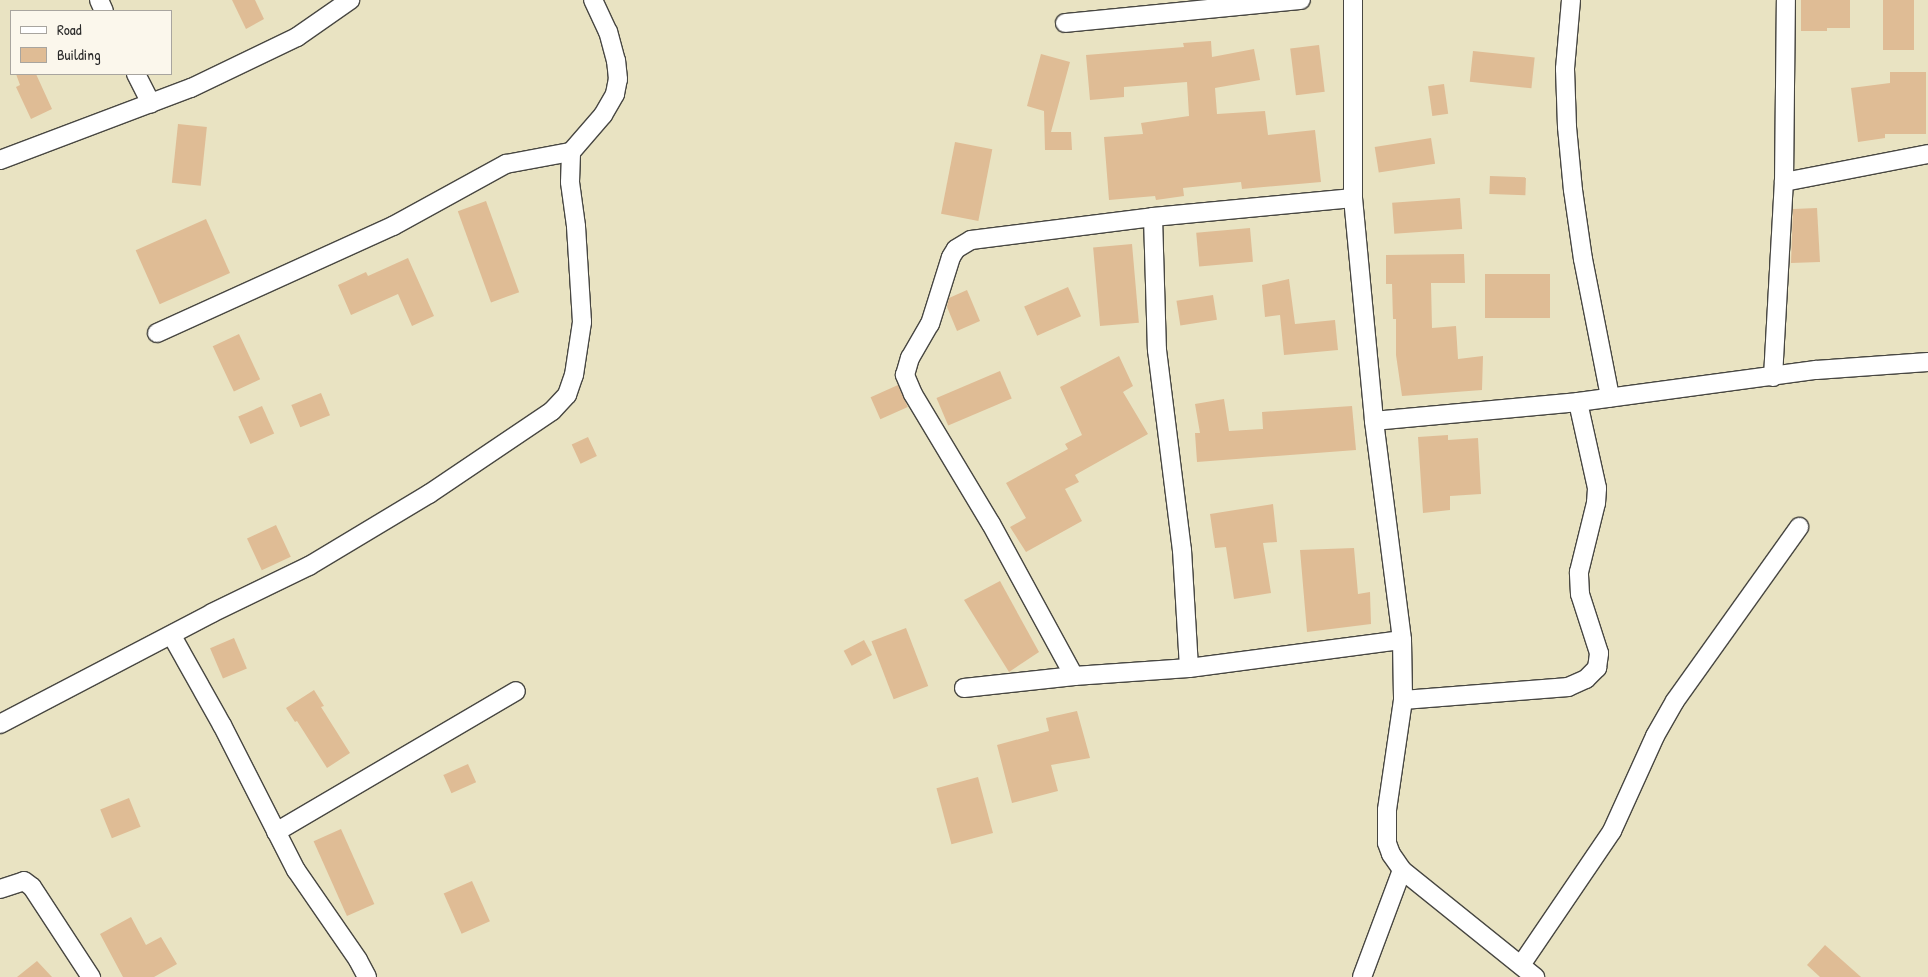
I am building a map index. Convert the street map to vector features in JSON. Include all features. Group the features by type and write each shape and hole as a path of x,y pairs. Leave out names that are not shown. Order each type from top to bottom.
{"street":[{"path":"0,160 191,88 297,37 350,0"},
{"path":"0,724 172,636 212,613 309,566 368,532 552,411 566,395 574,376 582,322 576,226 570,182 571,152 603,115 615,94 618,79 616,61 610,39 593,0"},
{"path":"1065,23 1301,0"},
{"path":"1353,0 1353,198 1374,421 1402,640 1403,700 1386,810 1387,843 1391,854 1402,870 1535,977"},
{"path":"1570,0 1565,69 1567,128 1573,190 1583,259 1610,397"},
{"path":"1772,377 1784,182 1786,0"},
{"path":"137,75 151,103"},
{"path":"157,333 393,226 506,164 529,158 571,152"},
{"path":"1784,182 1928,154"},
{"path":"1074,676 991,524 913,394 905,375 910,358 930,324 951,257 956,249 972,240 1153,217 1353,198"},
{"path":"1153,217 1157,350 1182,550 1189,668"},
{"path":"1374,421 1578,402 1816,370 1928,362"},
{"path":"1403,700 1568,687 1586,679 1597,668 1599,653 1580,594 1579,572 1596,504 1596,488 1578,402"},
{"path":"1521,965 1612,831 1655,736 1676,701 1799,527"},
{"path":"172,636 222,725 296,870 358,960 367,977"},
{"path":"964,688 1074,676 1189,668 1402,640"},
{"path":"276,832 516,691"},
{"path":"1362,977 1402,870"},
{"path":"0,889 24,881 32,886 91,977"}],"building":[{"path":"232,0 255,0 264,19 246,29"},
{"path":"1801,0 1850,0 1850,28 1827,28 1827,31 1801,31"},
{"path":"1883,0 1914,0 1914,50 1883,50"},
{"path":"1211,41 1212,57 1254,49 1260,80 1215,88 1217,114 1265,111 1268,135 1315,130 1321,182 1242,189 1241,182 1183,188 1184,196 1156,200 1155,196 1109,200 1104,137 1143,134 1141,123 1189,116 1187,82 1124,87 1124,97 1090,100 1086,55 1184,47 1183,43"},
{"path":"1319,45 1325,92 1296,95 1290,49"},
{"path":"1473,51 1535,57 1531,88 1470,82"},
{"path":"1041,54 1070,62 1051,132 1071,132 1072,150 1045,150 1044,111 1027,106"},
{"path":"1890,72 1926,72 1926,134 1885,134 1885,138 1858,142 1851,88 1890,83"},
{"path":"16,75 36,75 52,109 31,119 16,87 20,85"},
{"path":"1444,84 1448,114 1432,116 1428,86"},
{"path":"178,124 207,127 201,186 172,183"},
{"path":"1431,138 1435,164 1379,173 1375,147"},
{"path":"955,142 992,149 978,221 941,214"},
{"path":"1490,176 1526,177 1525,195 1489,194"},
{"path":"1460,198 1462,229 1394,234 1392,203"},
{"path":"486,201 519,292 491,302 458,211"},
{"path":"1817,208 1820,262 1791,263 1793,209"},
{"path":"206,219 230,273 160,304 136,250"},
{"path":"1250,228 1253,262 1199,267 1196,233"},
{"path":"1132,244 1139,323 1100,326 1093,247"},
{"path":"1464,254 1465,283 1431,283 1432,328 1456,326 1458,359 1483,356 1482,390 1402,396 1396,355 1396,319 1393,319 1392,284 1386,284 1386,255"},
{"path":"408,258 434,316 412,326 398,294 351,315 338,285 366,272 368,276"},
{"path":"1485,274 1550,274 1550,318 1485,318"},
{"path":"1289,279 1295,324 1335,320 1338,350 1284,355 1280,315 1265,317 1262,285"},
{"path":"1068,287 1081,316 1037,336 1024,307"},
{"path":"967,290 980,321 957,331 947,307 949,298"},
{"path":"1213,295 1217,320 1180,325 1176,301"},
{"path":"239,334 260,379 234,392 213,346"},
{"path":"1119,356 1133,386 1123,392 1148,434 1075,475 1079,482 1065,489 1082,521 1026,552 1010,527 1026,518 1006,483 1068,449 1065,444 1082,435 1060,387"},
{"path":"1000,371 1012,399 948,426 936,398"},
{"path":"898,385 908,407 880,419 871,397"},
{"path":"321,393 330,415 300,427 291,405"},
{"path":"1224,399 1229,431 1263,429 1262,412 1352,406 1356,450 1197,462 1195,433 1200,433 1195,404"},
{"path":"262,406 274,433 250,444 238,417"},
{"path":"1448,435 1448,440 1478,438 1481,494 1450,496 1450,510 1423,513 1418,437"},
{"path":"588,437 597,456 581,464 572,445"},
{"path":"1273,504 1277,542 1263,543 1271,593 1234,599 1226,547 1215,548 1210,514"},
{"path":"276,525 291,557 262,570 247,539"},
{"path":"1354,548 1358,594 1370,592 1371,624 1307,632 1300,550"},
{"path":"1000,581 1039,652 1009,672 964,600"},
{"path":"906,628 928,686 894,699 871,641"},
{"path":"234,638 247,668 223,679 210,648"},
{"path":"864,640 872,655 852,666 844,651"},
{"path":"314,690 324,706 321,707 350,753 327,768 297,721 295,722 286,708"},
{"path":"1077,711 1090,758 1051,765 1058,791 1012,803 997,745 1049,731 1046,718"},
{"path":"468,764 476,782 451,793 443,775"},
{"path":"978,777 993,833 951,844 936,788"},
{"path":"129,798 141,827 112,838 100,810"},
{"path":"341,829 374,904 347,916 314,841"},
{"path":"472,881 490,921 462,934 444,894"},
{"path":"131,917 146,945 161,937 177,964 154,977 123,977 100,934"},
{"path":"1825,945 1861,977 1820,977 1807,965"},
{"path":"37,961 52,977 17,977"}]}
